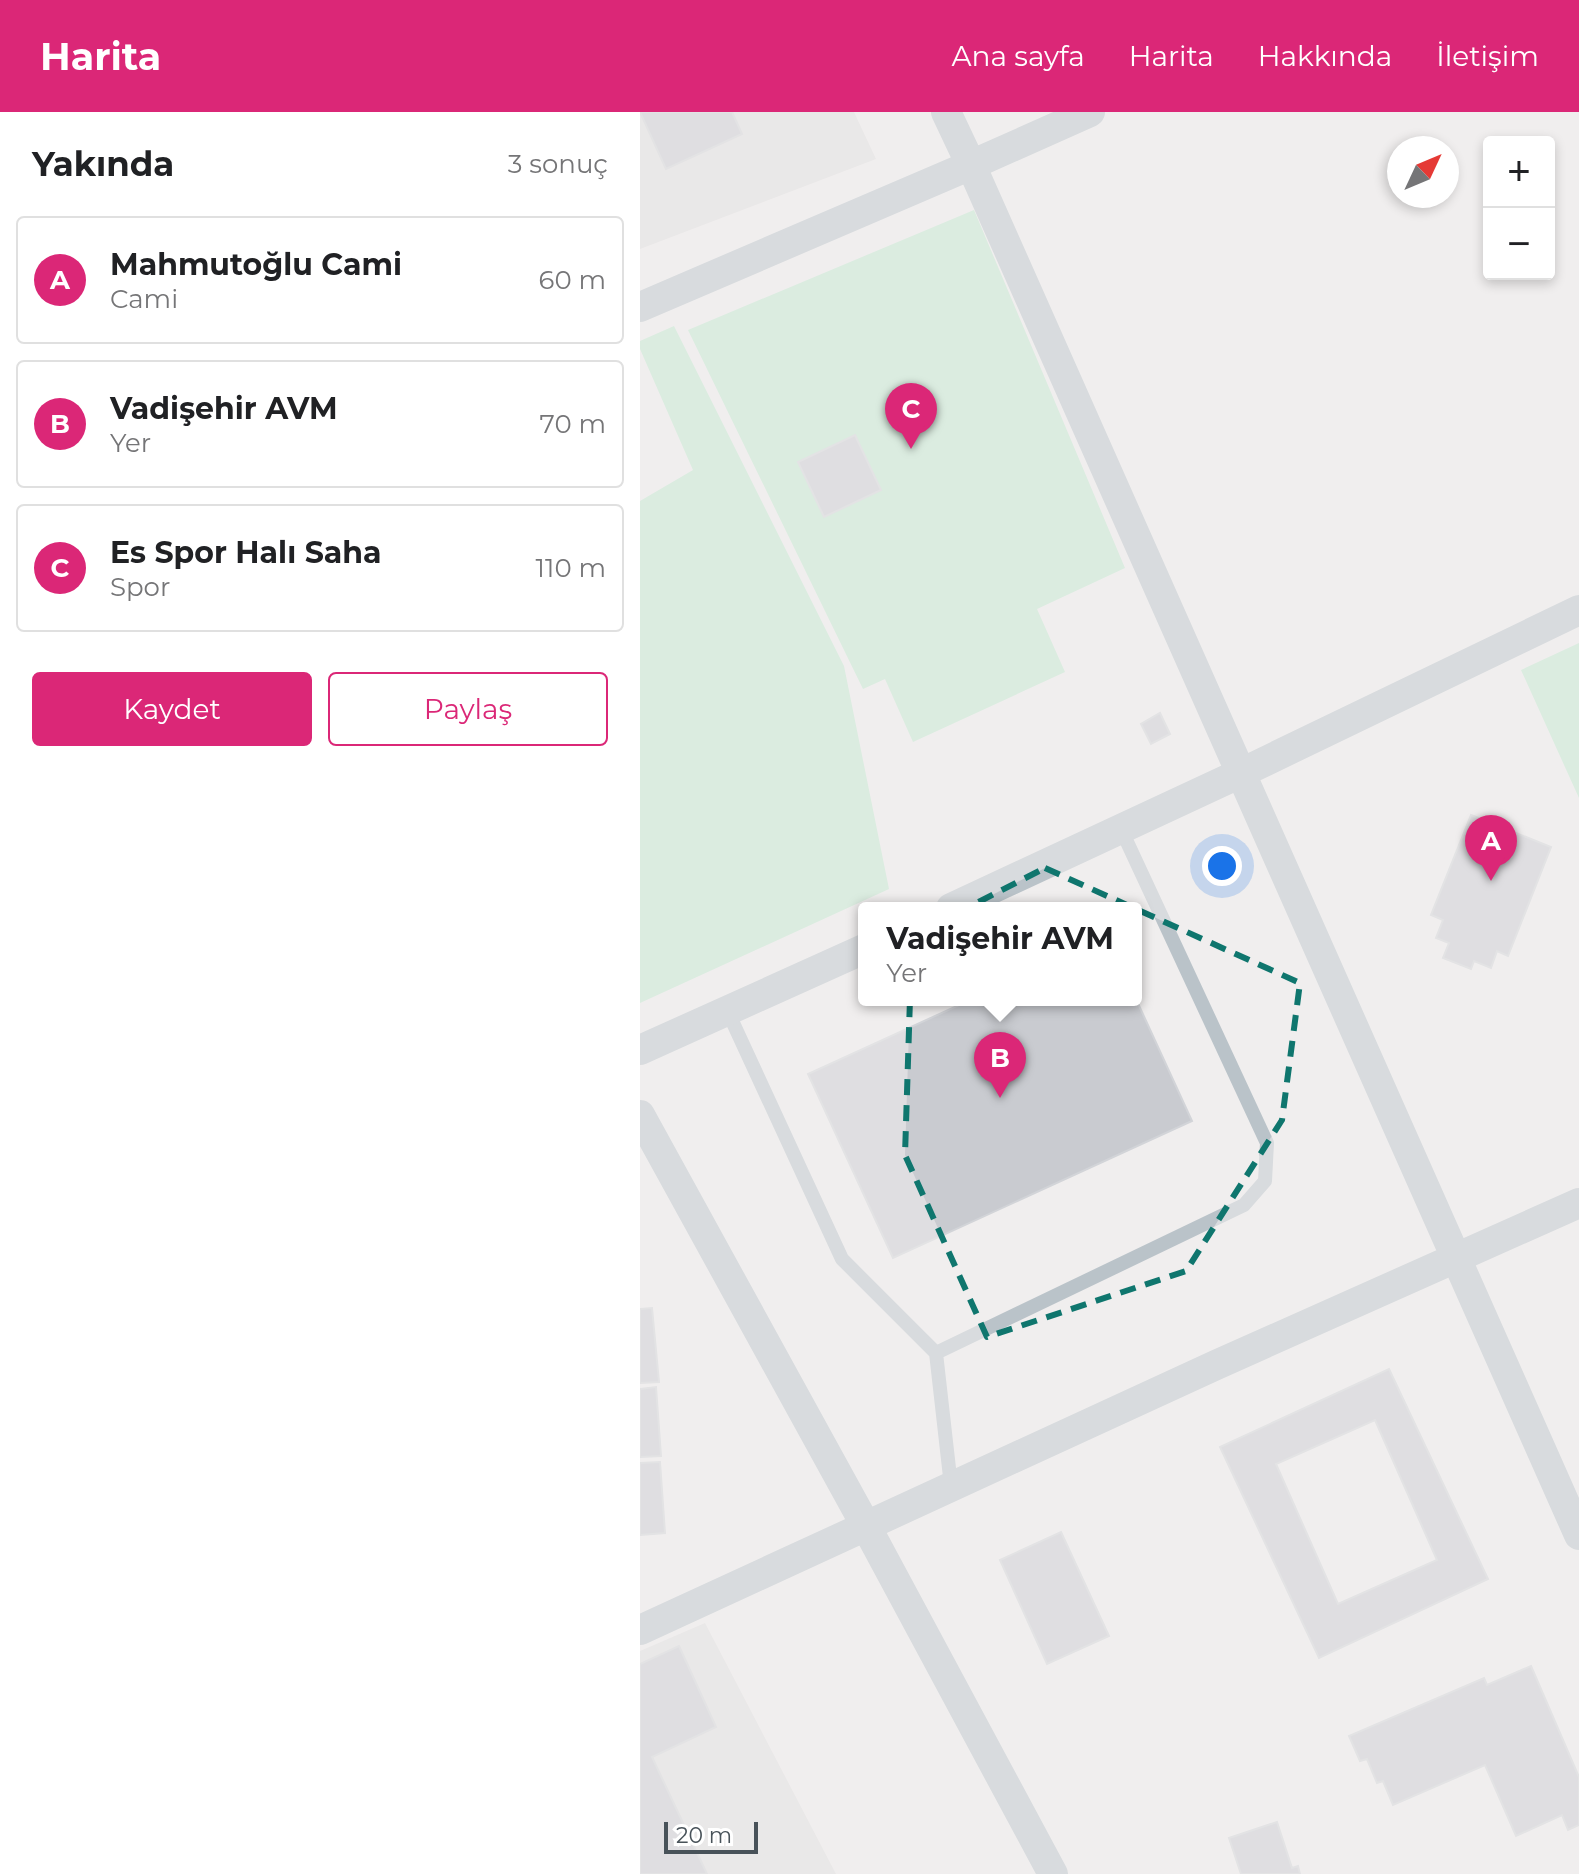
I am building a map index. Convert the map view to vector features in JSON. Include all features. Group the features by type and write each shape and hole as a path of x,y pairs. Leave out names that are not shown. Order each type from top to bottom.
{"street":[{"path":"946,112 1579,1535"},
{"path":"640,307 1090,112"},
{"path":"964,902 1579,610"},
{"path":"640,1050 858,952"},
{"path":"640,1115 1053,1874"},
{"path":"640,1630 1216,1365 1579,1203"}],"lane":[{"path":"936,1353 1244,1205 1265,1181 1267,1143 1121,829"},
{"path":"728,1012 842,1259 936,1353 951,1486"}],"highlighted area":[{"path":"1045,868 1300,983 1282,1120 1186,1271 987,1337 905,1155 912,936"}],"shaded area":[{"path":"640,112 854,112 876,159 640,249"},
{"path":"705,1623 836,1874 640,1874 640,1651"}],"green space":[{"path":"974,210 1125,568 1037,609 1065,672 913,742 885,679 863,689 688,330"},
{"path":"674,326 844,666 889,889 640,1003 640,501 693,470 640,349 640,341"},
{"path":"1579,643 1579,798 1521,670"}],"building":[{"path":"640,112 732,112 742,134 666,169"},
{"path":"855,435 881,490 824,517 798,462"},
{"path":"1160,713 1170,734 1151,744 1141,724"},
{"path":"1471,815 1551,847 1508,956 1497,951 1491,968 1474,961 1471,969 1443,958 1449,943 1436,938 1443,920 1431,915"},
{"path":"957,1006 1139,1006 1192,1121 893,1258 808,1074"},
{"path":"652,1308 659,1382 640,1383 640,1309"},
{"path":"1389,1369 1488,1579 1319,1658 1220,1447","holes":["1375,1420 1437,1560 1338,1604 1276,1464"]},
{"path":"656,1387 661,1456 640,1457 640,1389"},
{"path":"660,1462 665,1533 640,1535 640,1463"},
{"path":"1061,1532 1109,1636 1047,1664 1000,1560"},
{"path":"679,1646 716,1727 652,1757 707,1874 640,1874 640,1664"},
{"path":"1531,1666 1579,1777 1579,1825 1568,1830 1562,1815 1516,1836 1485,1765 1393,1805 1383,1781 1377,1783 1367,1759 1360,1761 1349,1736 1484,1678 1487,1685"},
{"path":"1277,1822 1292,1868 1298,1866 1300,1874 1241,1874 1229,1838"}],"place":[{"name":"Es Spor Halı Saha","path":"911,449"},
{"name":"Mahmutoğlu Cami","path":"1491,881"},
{"name":"Vadişehir AVM","path":"1000,1098"}]}
